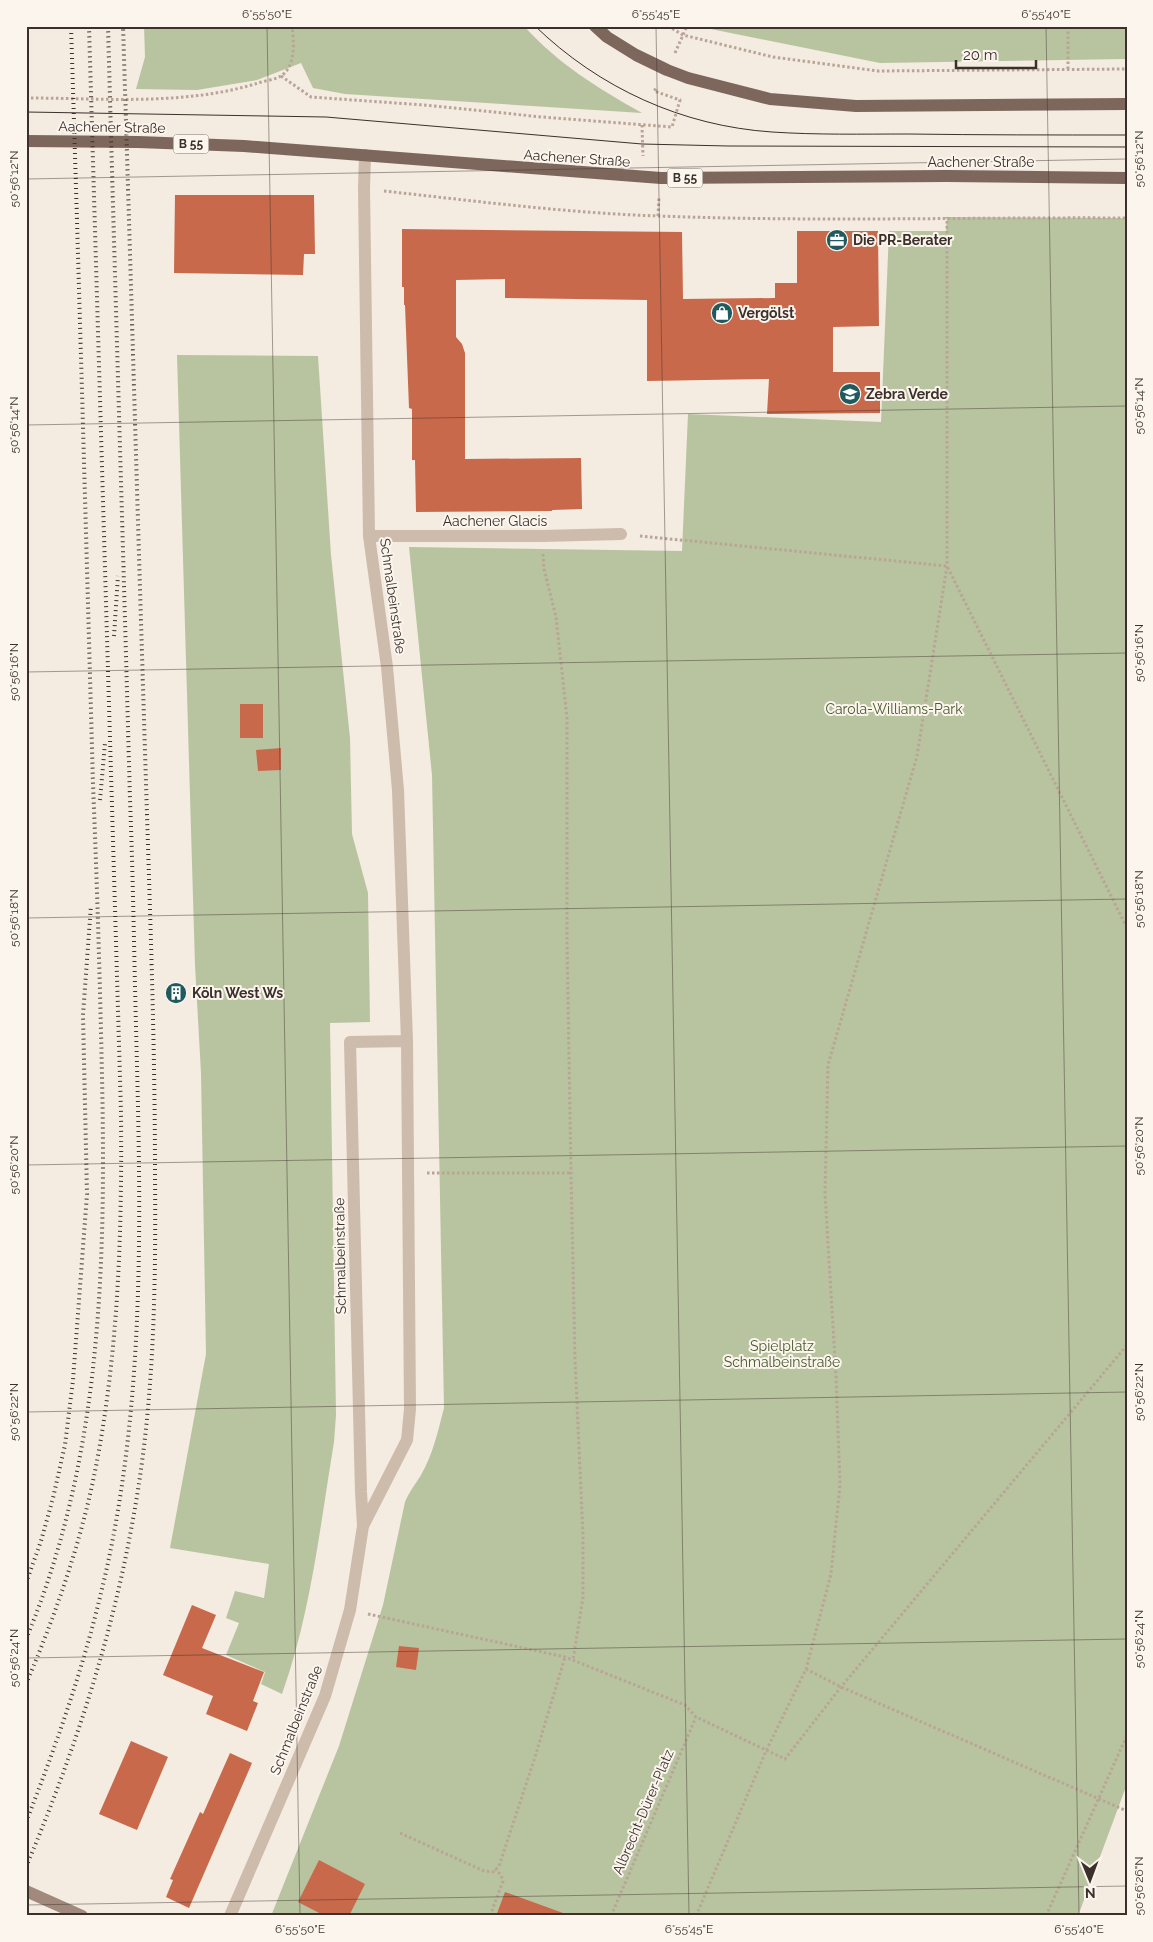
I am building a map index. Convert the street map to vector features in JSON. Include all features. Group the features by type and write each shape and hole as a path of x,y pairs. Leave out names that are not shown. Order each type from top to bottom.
{"main road":[{"path":"595,26 607,37 636,55 667,70 688,78 770,99 856,106 1127,104"},
{"name":"Aachener Straße","path":"26,141 244,146 661,178 937,176 1127,178"},
{"path":"26,1891 82,1916"}],"street":[{"name":"Schmalbeinstraße","path":"363,1526 407,1440 410,1409 406,1041 398,790 387,667 369,536 365,155"},
{"name":"Aachener Glacis","path":"369,536 621,534"},
{"name":"Schmalbeinstraße","path":"230,1916 325,1696 350,1610 363,1526 360,1492 350,1042 406,1041"}],"path":[{"path":"26,98 162,99 235,90 281,76 292,62 292,26"},
{"path":"668,26 683,35 773,58 878,71 1127,69"},
{"path":"683,35 687,26"},
{"path":"1068,26 1068,69"},
{"path":"281,76 311,97 672,127 680,100 654,92 667,70"},
{"path":"364,189 511,205 658,216 890,219 947,217 1127,218"},
{"path":"696,1916 766,1750 806,1669 831,1574 840,1485 836,1376 824,1193 828,1065 917,756 947,566 947,217"},
{"path":"621,534 947,566"},
{"path":"947,566 1127,928"},
{"path":"544,569 556,617 568,718 567,940 571,1173 575,1360 583,1535 583,1597 573,1660"},
{"path":"408,1173 571,1173"},
{"path":"350,1610 573,1660 684,1705 696,1717 785,1759 841,1687 1127,1345"},
{"path":"400,1833 484,1871 493,1872 499,1866 535,1757 564,1657"},
{"path":"806,1669 841,1687 1127,1811"},
{"name":"Albrecht-Dürer-Platz","path":"611,1916 696,1717"},
{"path":"1046,1916 1127,1735"},
{"path":"490,1916 503,1881 501,1875 495,1869"}],"green space":[{"path":"144,26 524,26 565,64 594,85 642,113 345,94 313,88 301,63 257,80 197,90 136,89 145,57"},
{"path":"696,26 1127,26 1127,59 880,63"},
{"name":"Carola-Williams-Park","path":"947,217 1127,218 1127,1784 1078,1916 271,1916 339,1746 383,1605 405,1502 429,1459 444,1408 432,775 409,547 682,551 688,414 881,422 889,231 946,231"},
{"path":"177,355 318,356 331,555 350,738 352,834 368,893 370,1022 330,1023 336,1415 334,1442 308,1601 282,1694 261,1684 265,1672 226,1655 239,1623 226,1618 235,1591 264,1598 269,1564 170,1548 206,1354 201,1073 195,965"}],"building":[{"path":"175,195 314,195 315,254 304,254 303,275 174,273"},
{"path":"402,229 682,232 683,299 775,298 775,283 797,283 797,231 878,231 879,326 833,327 833,372 880,372 880,413 767,414 769,379 647,381 647,300 505,298 505,279 456,280 456,337 462,344 465,353 465,459 581,458 582,509 416,512 415,460 412,460 412,409 409,408 404,287 402,287"},
{"path":"240,704 263,704 263,738 240,738"},
{"path":"281,748 281,770 258,771 256,750"},
{"path":"192,1605 216,1615 202,1648 264,1672 253,1701 258,1703 247,1731 206,1714 213,1696 163,1675"},
{"path":"399,1646 419,1648 416,1670 396,1667"},
{"path":"131,1741 168,1757 137,1830 99,1814"},
{"path":"230,1753 252,1763 189,1908 166,1897 173,1880 170,1879 200,1812 203,1814"},
{"path":"319,1860 365,1884 349,1916 325,1916 298,1902"},
{"path":"505,1892 563,1913 562,1916 496,1916"}],"tram line":[{"path":"535,26 586,68 614,85 644,100 706,122 772,132 823,134 1127,135"},
{"path":"26,112 326,117 642,144 1127,147"}],"railway":[{"path":"26,1639 51,1572 70,1503 84,1433 94,1362 102,1220 103,1148 100,1004 71,26"},
{"path":"26,1684 49,1627 69,1569 93,1480 106,1408 111,1366 120,1239 121,1112 89,26"},
{"path":"26,1822 68,1707 102,1589 116,1520 127,1450 137,1310 139,1239 138,1097 108,26"},
{"path":"26,1867 60,1783 75,1739 114,1608 140,1476 152,1348 155,1218 153,1028 123,26"},
{"path":"114,636 118,576"},
{"path":"100,800 105,743"},
{"path":"26,1583 41,1541 53,1498 65,1445 73,1380 87,1194 83,1015 91,905"}],"place":[{"name":"Die PR-Berater","path":"837,240"},
{"name":"Vergölst","path":"722,313"},
{"name":"Zebra Verde","path":"850,394"},
{"name":"Köln West Ws","path":"176,993"}],"park label":[{"name":"Spielplatz Schmalbeinstraße","path":"782,1354"}]}
